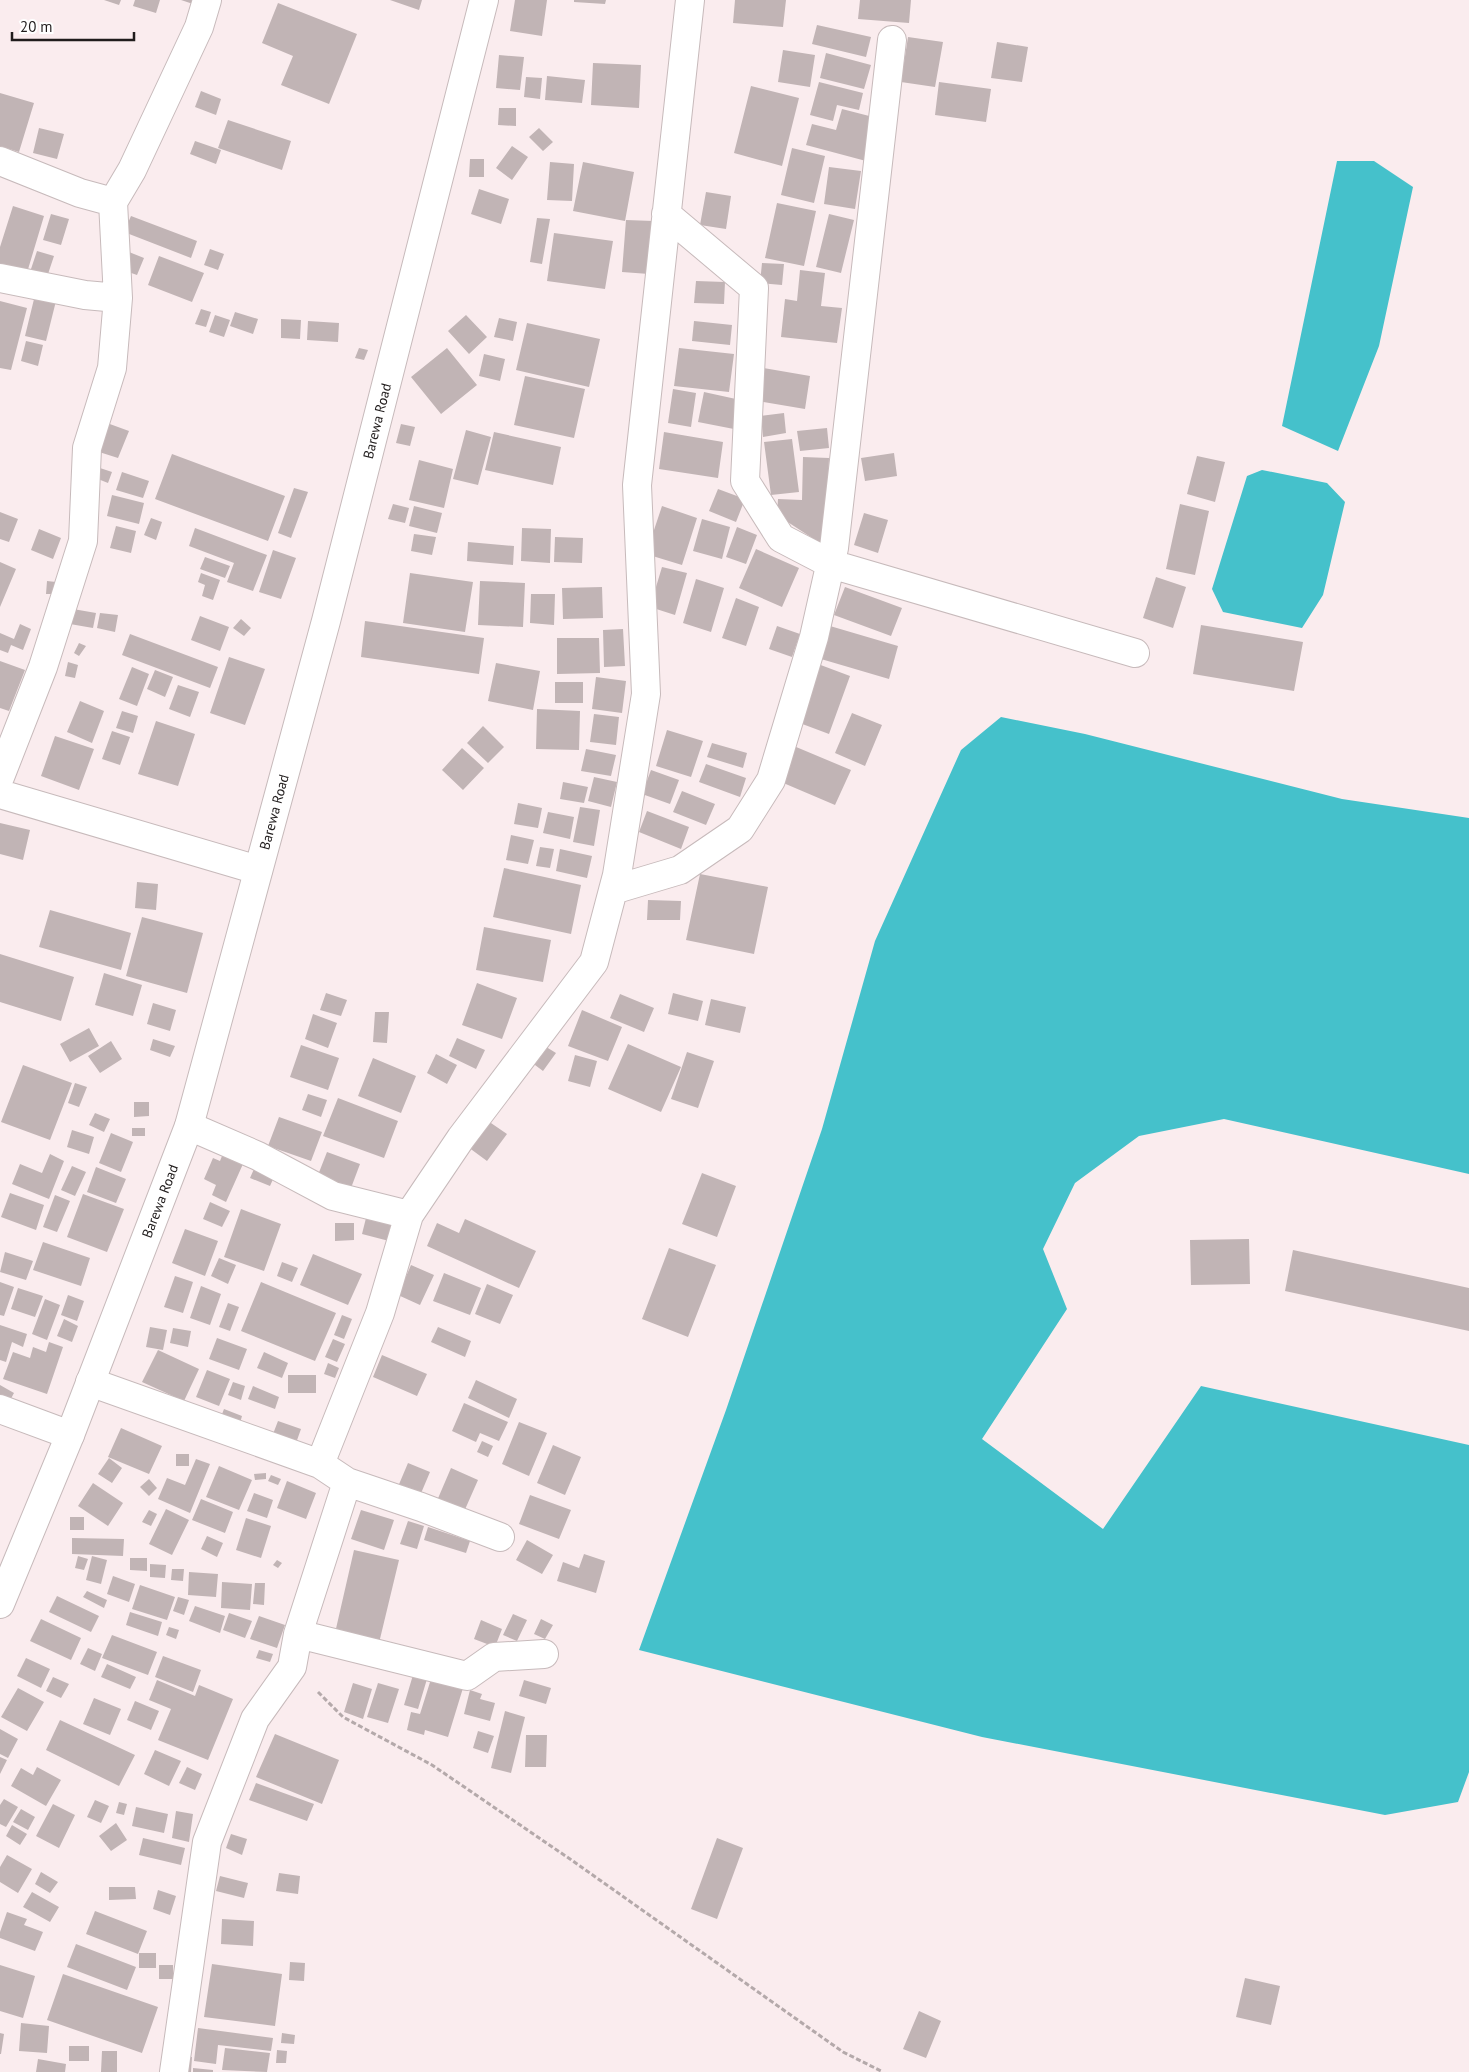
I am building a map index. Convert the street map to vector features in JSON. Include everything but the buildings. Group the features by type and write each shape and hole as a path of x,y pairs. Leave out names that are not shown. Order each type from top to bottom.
{"street":[{"path":"0,777 43,667 83,541 87,448 112,368 118,298 113,202 132,170 199,27 207,0"},
{"name":"Barewa Road","path":"0,1604 70,1435 189,1126 328,611 484,0"},
{"path":"320,1464 380,1313 409,1215 461,1138 594,962 617,875 646,694 637,485 690,0"},
{"path":"613,890 680,870 740,829 771,780 814,637 834,548 892,40"},
{"path":"0,161 80,193 113,202"},
{"path":"666,214 754,288 745,481 781,538 831,564 1135,653"},
{"path":"0,278 85,295 118,298"},
{"path":"0,794 258,870"},
{"path":"189,1126 258,1156 333,1196 409,1215"},
{"path":"90,1382 320,1464 347,1482 421,1507 500,1537"},
{"path":"0,1409 70,1435"},
{"path":"174,2072 207,1842 255,1719 292,1667 298,1634 347,1482"},
{"path":"298,1634 467,1676 494,1657 544,1654"}],"path":[{"path":"292,1667 343,1716 432,1765 570,1859 843,2052 883,2072"}],"water":[{"path":"1337,161 1374,161 1413,187 1379,346 1338,451 1282,426"},
{"path":"1262,470 1327,483 1345,502 1323,595 1302,628 1223,612 1212,589 1247,476"},
{"path":"1001,717 1085,734 1342,799 1469,818 1469,1174 1224,1119 1139,1136 1075,1183 1043,1249 1067,1309 982,1439 1103,1529 1201,1386 1469,1445 1469,1772 1458,1802 1385,1815 982,1737 639,1650 726,1410 822,1129 875,941 961,750"}]}
